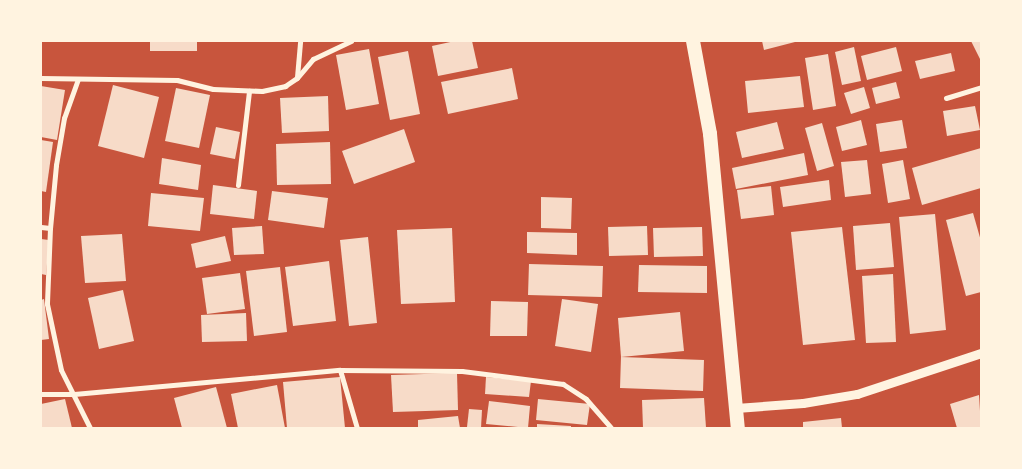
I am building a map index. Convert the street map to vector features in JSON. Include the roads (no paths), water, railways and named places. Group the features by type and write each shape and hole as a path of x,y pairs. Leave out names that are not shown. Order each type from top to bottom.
{"highway":[{"path":"693,41 710,134 738,428"}],"street":[{"path":"297,78 300,41"},
{"path":"41,78 177,80 213,89 262,91 285,86 297,78 313,60 351,41"},
{"path":"78,79 64,118 56,165 50,228 48,304 61,370 90,428"},
{"path":"946,98 980,87 981,95"},
{"path":"238,185 249,91"},
{"path":"41,227 50,228"},
{"path":"736,408 803,403 857,394 981,353"},
{"path":"340,370 357,428"},
{"path":"41,394 74,394 340,370 462,371 563,384 586,399 611,428"}]}
